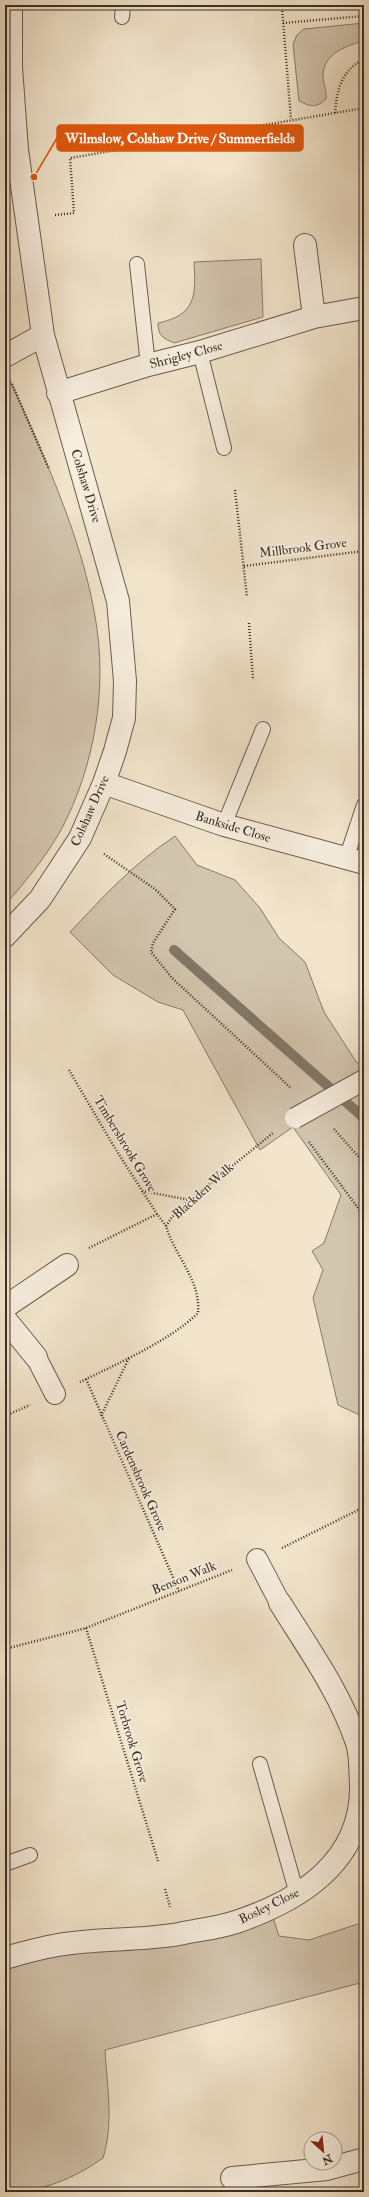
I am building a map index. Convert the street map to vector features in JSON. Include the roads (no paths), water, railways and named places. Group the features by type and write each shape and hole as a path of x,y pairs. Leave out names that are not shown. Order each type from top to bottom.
{"street":[{"name":"Colshaw Drive","path":"5,936 40,899 80,838 104,783 124,718 125,681 123,641 118,601 104,547 58,393 43,335 25,218 17,150 11,75 11,5"},
{"path":"305,245 314,316"},
{"name":"Shrigley Close","path":"58,393 148,365 200,352 314,316 364,308"},
{"path":"5,356 43,335"},
{"name":"Bankside Close","path":"104,783 224,825 355,861"},
{"path":"295,1118 364,1080"},
{"path":"5,1307 67,1265"},
{"path":"5,1319 36,1357 55,1394"},
{"path":"257,1559 280,1602"},
{"name":"Bosley Close","path":"5,1958 59,1945 177,1934 234,1923 270,1908 297,1894 321,1876 337,1861 349,1842 358,1816 361,1794 358,1744 338,1699 280,1602"},
{"path":"232,2178 326,2169 364,2159"}],"lane":[{"path":"137,264 148,365"},
{"path":"200,352 224,448"},
{"path":"224,825 263,730"},
{"path":"355,861 364,805"},
{"path":"260,1764 297,1894"},
{"path":"5,1864 30,1855"}],"waterway":[{"path":"174,950 364,1118"}],"place":[{"name":"Wilmslow, Colshaw Drive / Summerfields","path":"34,177"}]}
